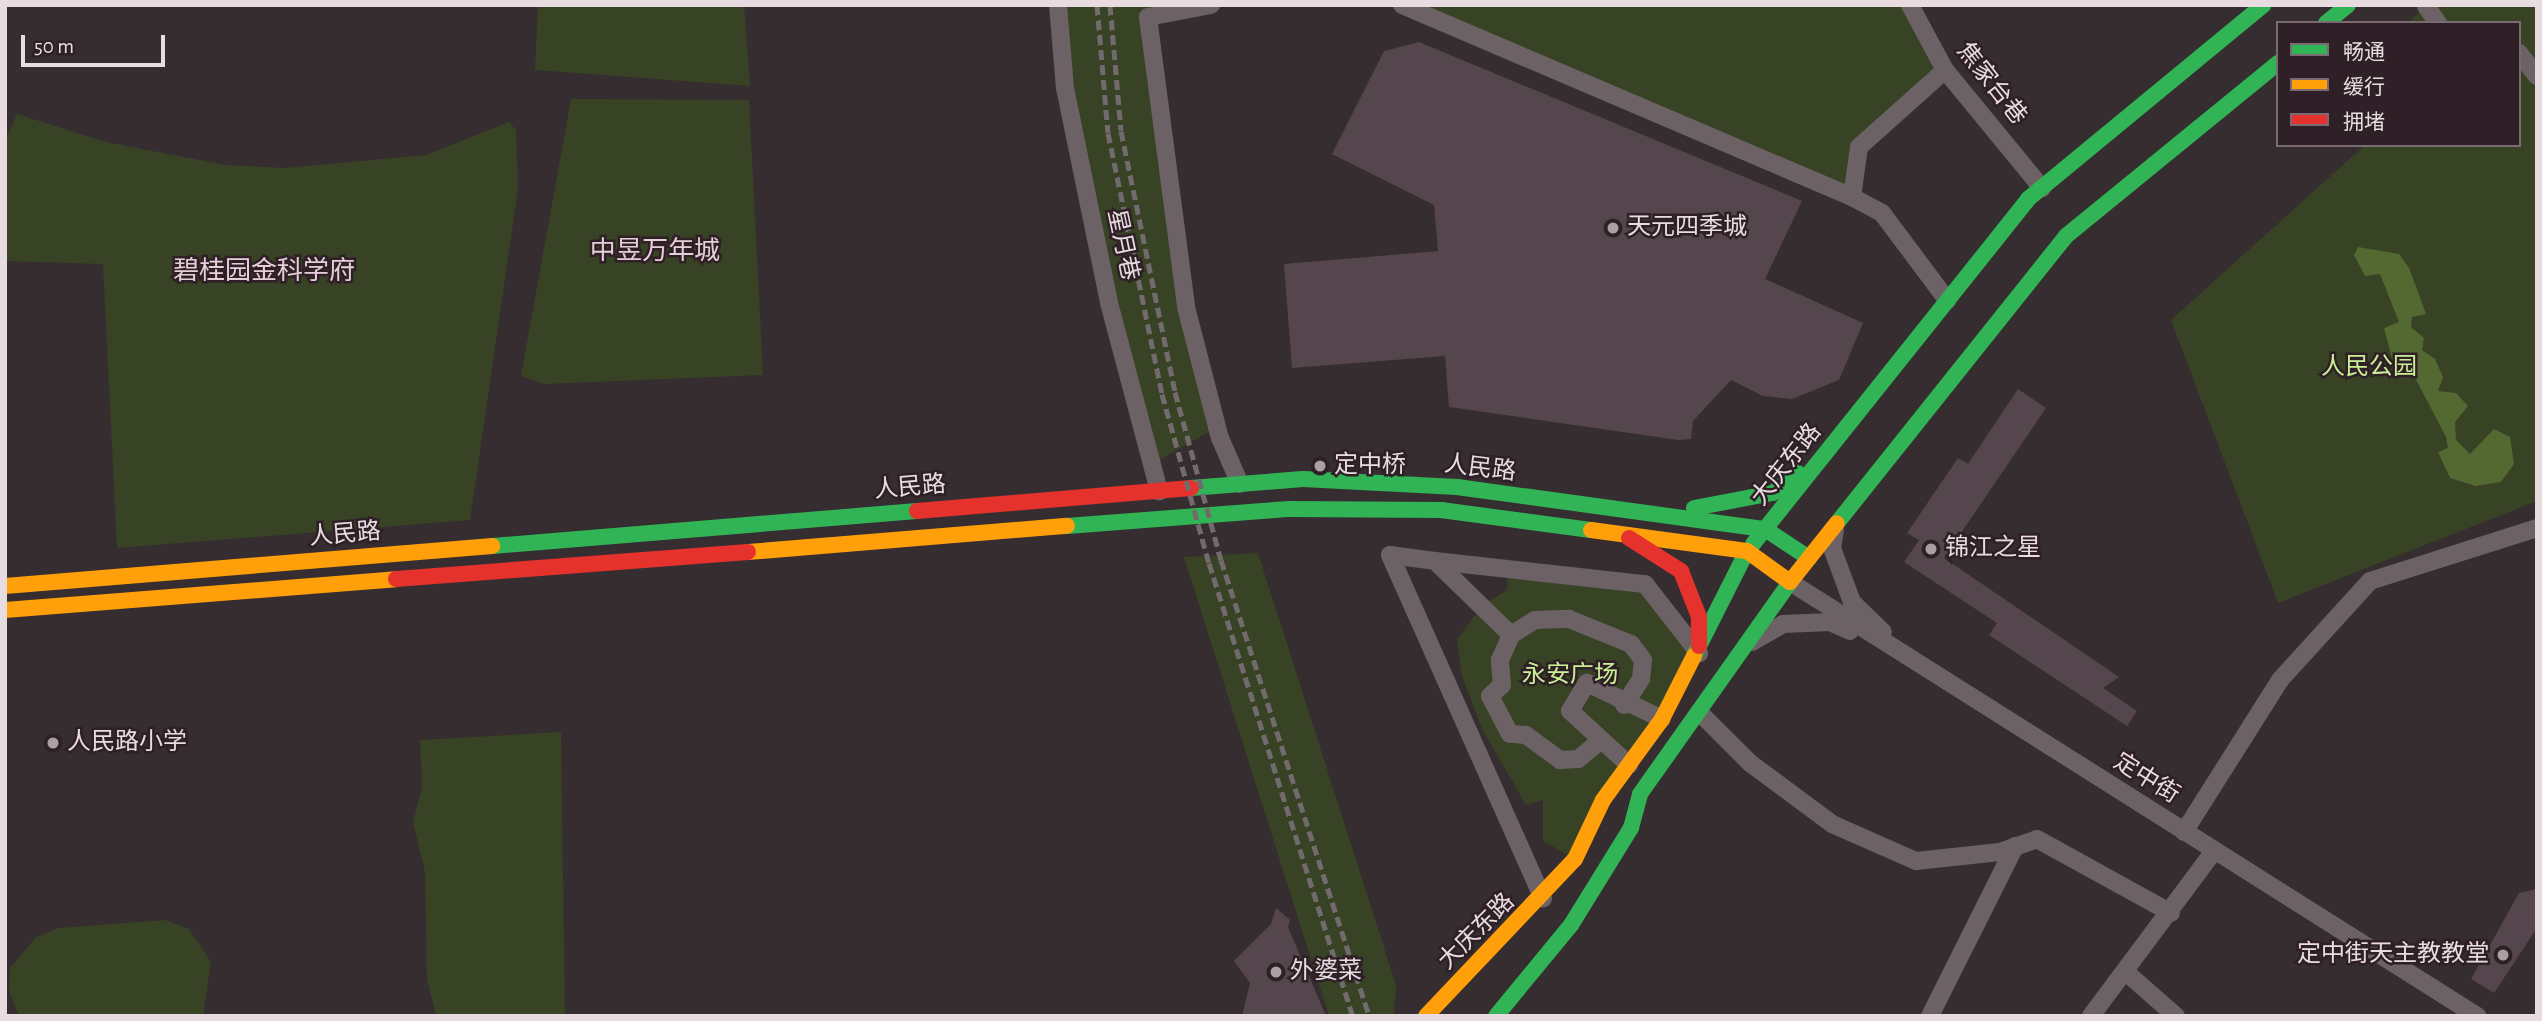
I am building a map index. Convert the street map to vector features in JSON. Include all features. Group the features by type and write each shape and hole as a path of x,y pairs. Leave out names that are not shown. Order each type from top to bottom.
{"main road":[{"name":"大庆东路","path":"1426,1016 1543,898 1575,859 1629,765 1662,719 1699,653 1747,551 1947,300 2042,188 2263,5"},
{"path":"2328,21 2348,5"},
{"path":"1496,1016 1571,925 1630,828 1640,794 1790,582 2066,236 2276,64"},
{"path":"1638,513 1729,505 1773,493 1832,444"},
{"name":"人民路","path":"5,586 1303,479 1457,487 1765,530 1809,558"},
{"name":"人民路","path":"5,610 1289,509 1441,510 1629,538 1747,551 1790,582"},
{"path":"1629,538 1681,571 1699,617 1699,653"}],"street":[{"name":"星月巷","path":"1058,5 1065,88 1109,303 1158,491"},
{"path":"1211,5 1148,17 1185,307 1220,438 1240,484"},
{"path":"1402,5 1852,197 1882,213 1947,300"},
{"name":"焦家台巷","path":"1910,5 1945,70 2042,188"},
{"path":"2426,6 2437,21"},
{"path":"2521,56 2537,76"},
{"path":"1852,197 1859,147 1945,70"},
{"path":"1835,525 1832,548 1852,602 1913,661"},
{"path":"2184,832 2280,680 2370,581 2537,528"},
{"path":"1543,898 1390,555 1645,584 1699,653"},
{"path":"1435,561 1511,635"},
{"name":"定中街","path":"1790,582 2477,1016"},
{"path":"1601,740 1578,759 1560,760 1526,736 1510,734 1490,695 1502,685 1500,660 1511,635 1535,620 1569,619 1631,644 1643,660 1641,679 1624,705"},
{"path":"1745,646 1783,624 1830,622 1913,661"},
{"path":"1629,765 1570,711 1587,682 1624,705 1662,719"},
{"path":"1699,712 1750,763 1832,824 1916,861 2015,846 2037,839 2171,913"},
{"path":"1930,1016 2015,846"},
{"path":"2091,1016 2128,974 2214,851"},
{"path":"2128,974 2176,1016"}],"green space":[{"path":"538,5 744,5 750,86 535,70"},
{"path":"1058,5 1211,5 1148,17 1185,307 1217,427 1153,464 1109,303"},
{"path":"1402,5 1910,5 1945,70 1859,147 1852,197"},
{"name":"人民公园","path":"2427,5 2537,5 2537,501 2278,603 2171,320 2363,147 2521,147 2521,21 2410,21"},
{"path":"571,99 749,100 763,375 544,384 521,376"},
{"path":"17,114 106,142 225,165 285,168 426,155 509,122 516,130 518,189 470,520 117,548 103,264 5,261 5,141"},
{"path":"1258,553 1396,985 1394,1016 1329,1016 1184,557"},
{"name":"永安广场","path":"1508,569 1645,584 1699,653 1575,859 1543,841 1543,800 1526,805 1482,729 1462,676 1457,639 1482,606 1507,590"},
{"path":"561,732 565,1016 436,1016 427,979 425,872 413,822 422,788 420,740"},
{"path":"165,920 189,929 211,962 203,1016 19,1016 9,991 10,968 36,937 59,928"}],"shaded area":[{"path":"2358,247 2399,254 2409,268 2426,314 2412,317 2411,327 2424,338 2422,350 2435,359 2443,377 2438,391 2456,393 2468,406 2455,422 2456,440 2470,454 2494,429 2510,437 2514,464 2501,482 2476,486 2450,478 2438,452 2448,448 2446,437 2409,366 2395,370 2384,328 2399,322 2380,274 2365,276 2354,255"}],"building":[{"name":"天元四季城","path":"1419,42 1802,201 1765,279 1863,323 1839,380 1792,399 1763,396 1731,380 1693,421 1691,439 1678,440 1449,407 1445,356 1292,368 1284,264 1438,251 1434,205 1332,154 1384,51"},
{"name":"锦江之星","path":"2018,389 2046,408 1944,558 2119,677 2103,688 2137,711 2127,726 1989,635 1997,623 1904,562 1919,540 1907,533 1958,458 1968,464"},
{"name":"定中街天主教教堂","path":"2537,889 2537,928 2494,993 2471,979 2519,893"},
{"name":"外婆菜","path":"1276,908 1290,920 1288,927 1326,1016 1242,1016 1250,983 1234,961 1271,924"}],"railway":[{"path":"1097,5 1108,133 1162,394 1209,563 1353,1016"},
{"path":"1110,5 1121,131 1175,392 1221,560 1369,1016"}],"traffic: fast":[{"path":"1753,544 2028,199 2263,5"},
{"path":"2328,21 2348,5"},
{"path":"1837,523 2066,236 2276,65"},
{"path":"1694,508 1773,493 1798,473"},
{"path":"1191,488 1303,479 1457,487 1765,529 1809,558"},
{"path":"1067,526 1289,509 1441,510 1591,530"},
{"path":"492,546 917,511"},
{"path":"1694,656 1747,551"},
{"path":"1496,1016 1571,925 1631,828 1640,794 1790,582"}],"traffic: slow":[{"path":"1591,530 1747,551 1790,582 1837,523"},
{"path":"748,552 1067,526"},
{"path":"5,586 492,546"},
{"path":"5,610 396,579"},
{"path":"1426,1016 1575,859 1603,800 1662,719 1694,656"}],"traffic: jam":[{"path":"917,511 1191,488"},
{"path":"1629,538 1681,571 1699,617 1699,646"},
{"path":"396,579 748,552"}],"place":[{"name":"天元四季城","path":"1613,228"},
{"name":"定中桥","path":"1320,466"},
{"name":"锦江之星","path":"1931,549"},
{"name":"人民路小学","path":"53,743"},
{"name":"定中街天主教教堂","path":"2503,955"},
{"name":"外婆菜","path":"1276,972"}],"district":[{"name":"中昱万年城","path":"655,252"},
{"name":"碧桂园金科学府","path":"264,272"}]}
